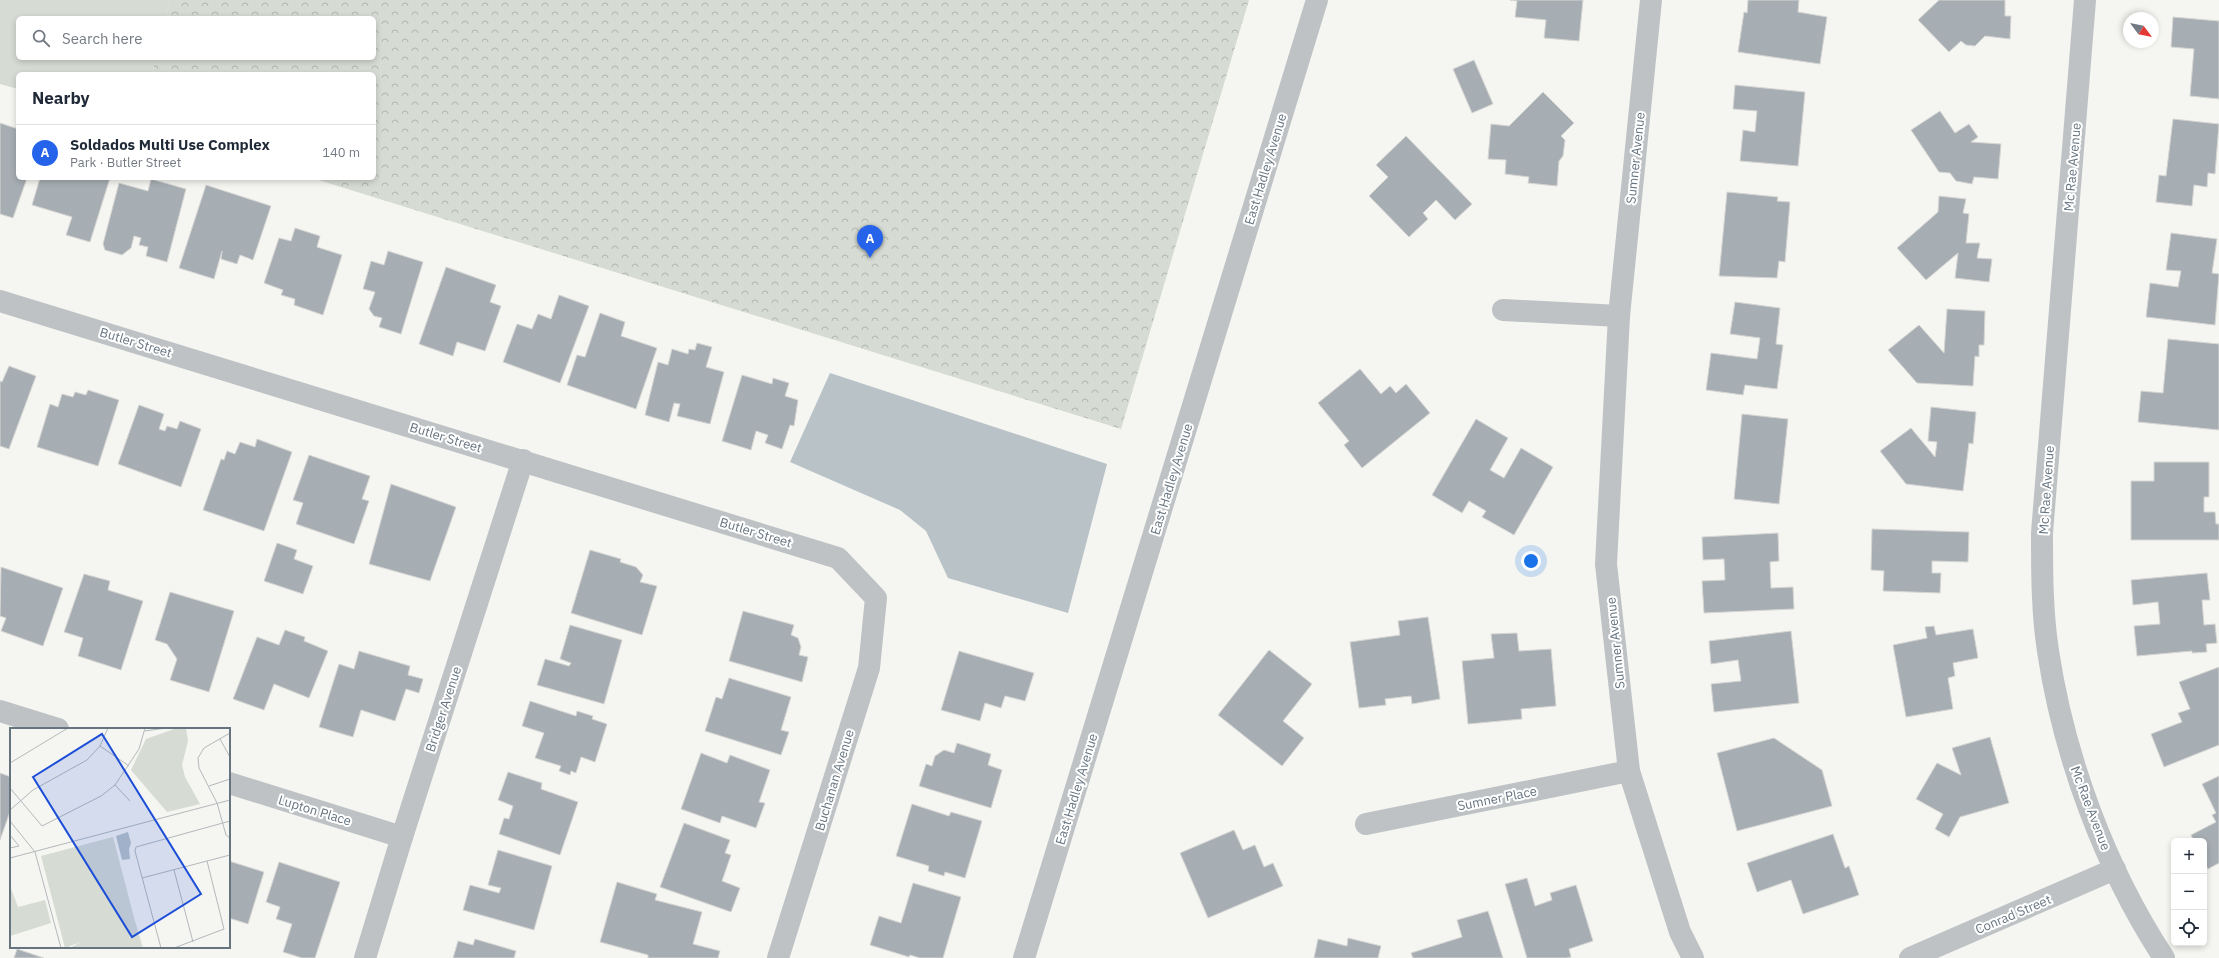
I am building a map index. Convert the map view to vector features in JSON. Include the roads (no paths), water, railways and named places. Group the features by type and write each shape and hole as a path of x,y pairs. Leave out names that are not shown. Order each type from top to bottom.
{"street":[{"name":"East Hadley Avenue","path":"1024,958 1317,0"},
{"name":"Sumner Avenue","path":"1651,0 1620,316 1606,564 1629,771 1680,932 1693,958"},
{"name":"Mc Rae Avenue","path":"2085,0 2042,533 2042,596 2048,650 2059,711 2077,775 2115,869 2147,932 2164,958"},
{"name":"Butler Street","path":"0,301 523,460 838,558 876,598"},
{"path":"1503,310 1620,316"},
{"name":"Bridger Avenue","path":"365,958 402,837 523,460"},
{"name":"Buchanan Avenue","path":"778,958 869,668 876,598"},
{"path":"0,711 55,728"},
{"name":"Sumner Place","path":"1366,824 1629,771"},
{"name":"Lupton Place","path":"230,783 402,837"},
{"name":"Conrad Street","path":"1910,958 2115,869"}],"place":[{"name":"Soldados Multi Use Complex","path":"870,258"}]}
